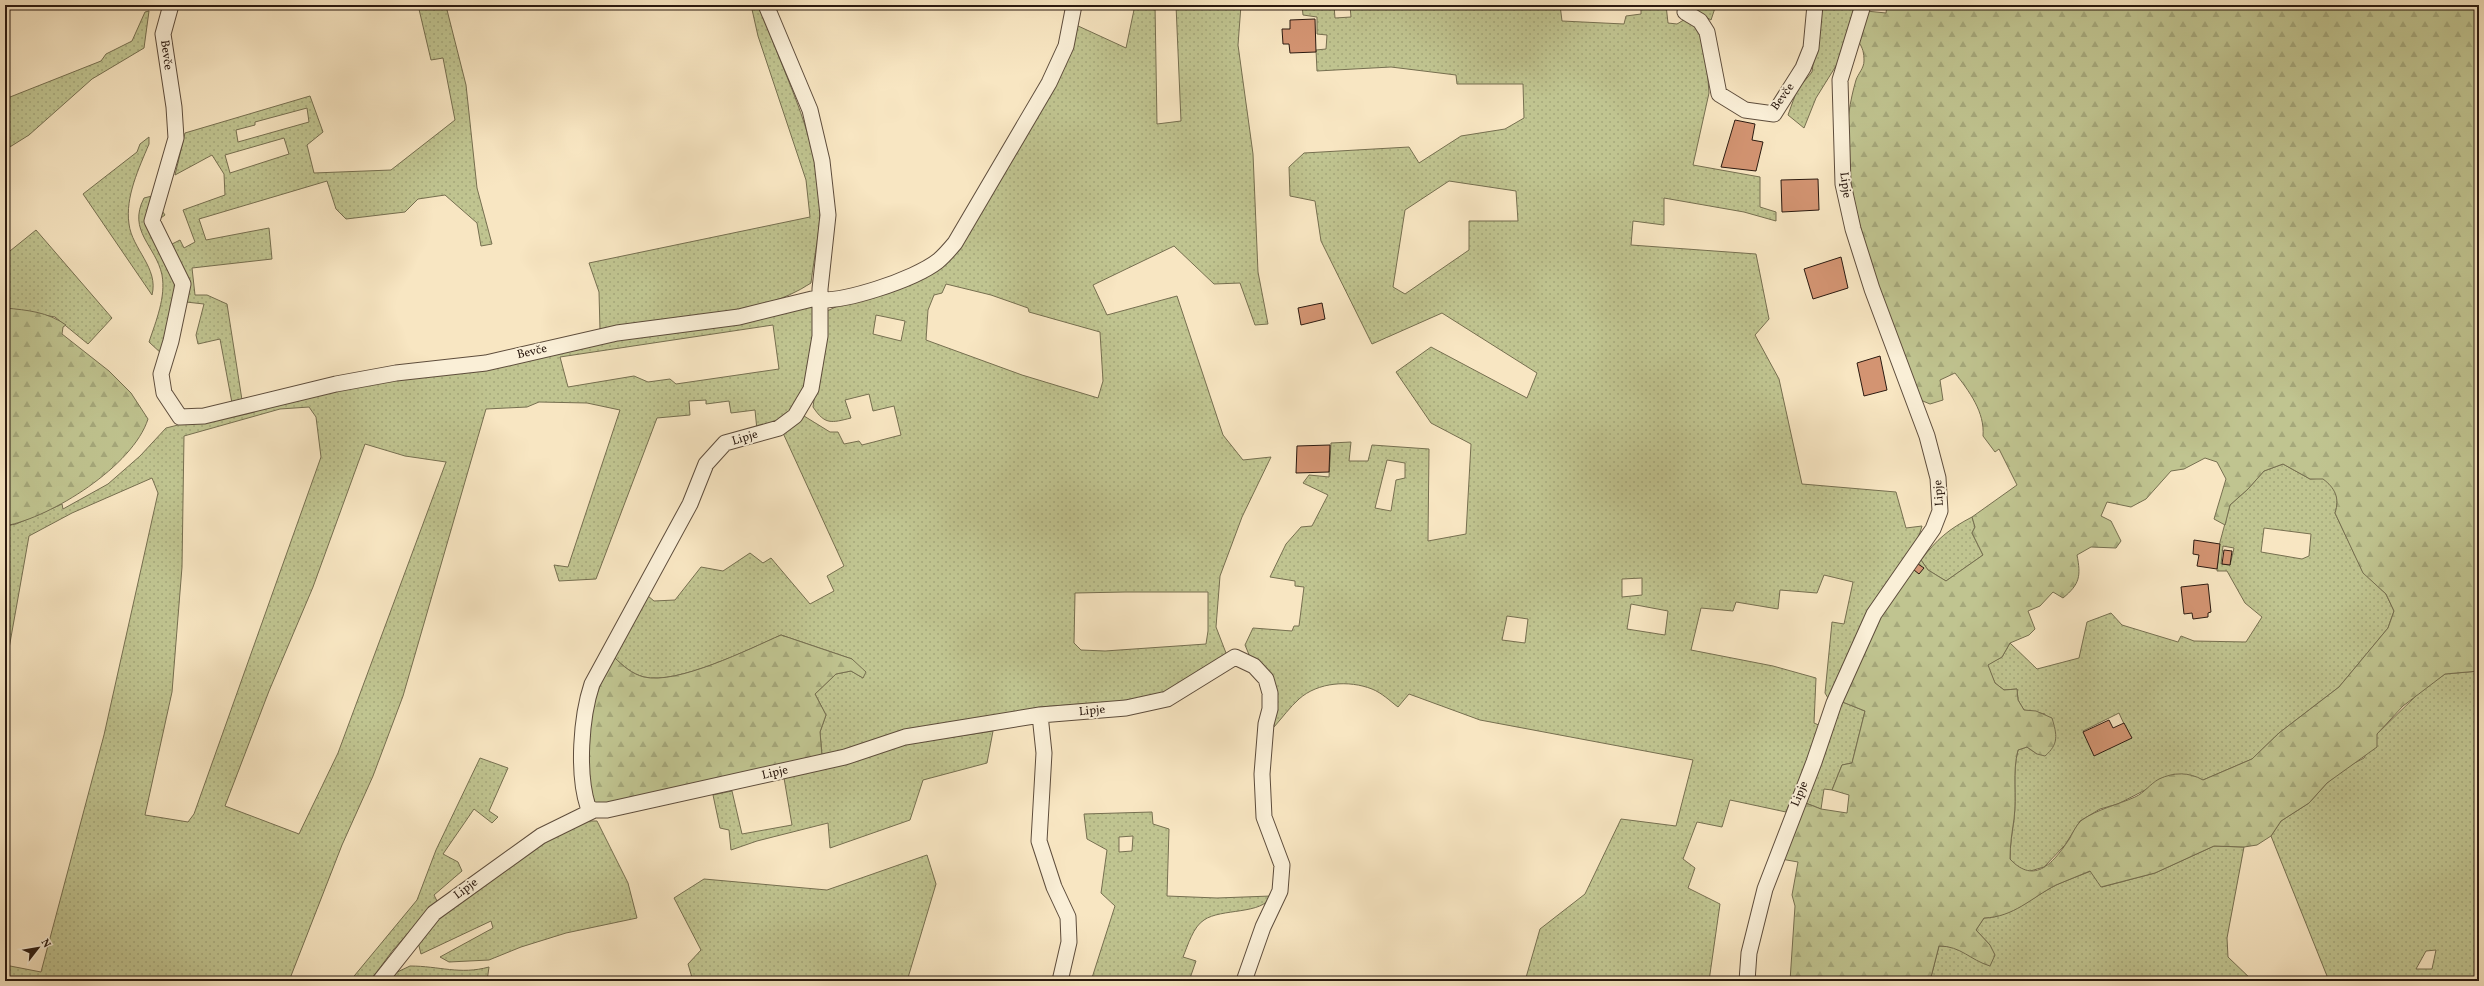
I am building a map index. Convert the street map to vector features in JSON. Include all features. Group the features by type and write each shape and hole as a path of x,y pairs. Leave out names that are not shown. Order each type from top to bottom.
{"street":[{"name":"Bevče","path":"171,5 163,34 174,107 176,138 152,221 183,284 171,341 161,374 164,393 180,417 204,416 336,384 396,373 486,362 617,333 738,317 812,299 821,295 871,290 904,279 937,261 955,243 1049,83 1066,46 1074,5"},
{"name":"Lipje","path":"594,810 588,807 586,801 582,728 586,703 592,684 690,504 706,464 725,444 779,428 795,416 811,389 820,336 821,295 828,215 822,161 810,110 766,5"},
{"name":"Bevče","path":"1685,12 1700,21 1707,32 1719,94 1745,110 1774,114 1803,68 1812,48 1815,5"},
{"name":"Lipje","path":"1747,981 1749,953 1765,889 1814,762 1834,703 1874,614 1934,529 1940,511 1938,478 1927,436 1872,289 1853,229 1843,184 1840,80 1863,5"},
{"name":"Lipje","path":"380,981 434,913 541,836 594,810 607,810 838,758 905,737 1040,715 1126,708 1167,698 1234,657 1254,666 1266,679 1270,693 1270,709 1266,724 1262,774 1264,817 1282,865 1280,891 1263,927 1244,981"},
{"path":"1040,715 1044,753 1039,841 1054,887 1068,917 1068,942 1060,981"}],"green space":[{"path":"418,5 449,5 446,6 466,85 477,188 492,244 481,246 477,223 445,195 418,199 405,212 346,219 336,209 327,181 199,219 206,240 269,228 272,259 192,268 195,295 207,295 227,304 242,400 232,403 220,339 198,344 196,335 204,304 177,301 163,355 149,342 160,309 163,283 159,265 144,238 141,229 139,220 140,210 144,198 152,196 165,215 158,220 170,245 180,240 184,248 195,242 183,210 225,195 224,174 212,155 175,175 185,133 310,96 323,132 307,145 314,173 391,170 455,120 443,58 431,60","holes":["307,108 309,122 238,142 236,130 255,125 255,122","284,138 289,154 230,173 225,155"]},
{"path":"751,5 760,5 768,30 805,125 812,149 817,175 820,212 811,283 789,295 738,311 681,321 600,330 599,292 589,263 810,217 806,180 758,36"},
{"path":"1135,5 1155,5 1157,124 1181,121 1176,5 1241,5 1238,45 1253,154 1258,272 1268,324 1255,325 1240,283 1214,284 1174,246 1093,285 1107,315 1177,296 1223,435 1243,460 1271,457 1242,517 1220,576 1216,627 1226,653 1225,660 1171,693 1135,700 1040,707 984,719 932,725 822,756 820,732 826,715 815,694 836,674 851,671 863,678 852,659 781,635 733,657 675,676 658,678 644,677 632,672 624,666 614,657 648,596 654,601 675,600 701,567 723,571 750,553 763,563 771,558 810,604 834,591 827,576 844,566 783,433 796,425 804,416 830,432 838,432 844,444 859,441 862,445 901,435 894,406 873,411 869,394 845,400 851,418 844,420 825,420 813,407 827,311 958,250 987,202 1076,25 1126,48","holes":["946,284 991,295 1028,308 1029,312 1100,332 1103,381 1098,398 1022,375 926,340 928,310 934,295 942,293","876,315 905,321 901,341 873,334","1208,592 1208,631 1206,644 1105,651 1081,650 1074,643 1075,593"]},
{"path":"1302,5 1560,5 1562,21 1624,24 1626,16 1641,14 1641,5 1666,5 1668,23 1677,24 1687,18 1699,28 1707,66 1709,93 1693,165 1760,177 1760,207 1776,212 1776,221 1744,212 1664,198 1664,225 1633,221 1631,245 1756,254 1769,319 1755,335 1779,379 1802,484 1896,492 1906,528 1922,526 1917,542 1831,703 1825,693 1832,622 1844,624 1853,582 1824,575 1817,593 1780,590 1778,609 1736,602 1733,611 1701,608 1691,650 1773,666 1816,678 1814,723 1821,726 1786,812 1730,800 1722,827 1697,822 1683,859 1695,868 1688,888 1720,904 1709,981 1525,981 1540,929 1585,894 1621,819 1676,826 1693,760 1480,720 1409,694 1398,707 1376,691 1354,684 1334,684 1315,689 1307,693 1289,709 1274,727 1274,715 1245,645 1253,628 1292,631 1294,626 1299,626 1304,587 1295,586 1295,581 1270,577 1286,544 1301,527 1312,526 1328,495 1303,483 1309,475 1329,477 1331,443 1351,442 1349,461 1368,461 1372,445 1429,449 1428,541 1466,534 1471,444 1431,423 1396,372 1431,347 1527,398 1537,373 1442,313 1372,344 1321,241 1315,201 1290,196 1289,167 1304,153 1409,147 1419,163 1461,136 1505,129 1524,118 1523,84 1457,84 1456,75 1391,67 1317,71 1316,50 1326,49 1327,35 1317,34 1317,17 1303,15","holes":["1334,6 1350,6 1351,17 1335,18","1449,181 1516,191 1518,221 1469,221 1469,250 1405,294 1393,287 1405,210","1387,460 1405,463 1405,478 1396,480 1391,511 1375,508","1642,578 1642,595 1622,597 1622,579","1631,604 1668,611 1665,635 1627,629","1507,616 1528,619 1525,643 1502,640"]},
{"path":"1685,5 1716,5 1711,20"},
{"path":"1821,5 1860,5 1839,61 1816,98 1804,128 1788,115 1797,90 1812,72"},
{"path":"1887,5 2479,5 2479,671 2445,674 2403,706 2377,734 2377,747 2327,783 2309,803 2281,821 2271,836 2257,845 2244,847 2214,846 2155,873 2101,887 2090,871 2056,885 2013,911 1995,917 1984,918 1976,930 1990,945 1995,955 1990,966 1953,948 1939,946 1930,981 1790,981 1795,906 1792,895 1798,862 1781,859 1803,802 1821,809 1847,813 1849,795 1832,790 1842,765 1852,763 1865,711 1840,701 1867,634 1907,575 1921,560 1928,570 1946,581 1983,555 1972,533 1975,527 1972,517 2017,485 1999,449 1995,452 1983,436 1983,427 1979,410 1966,387 1955,373 1940,380 1943,400 1930,404 1918,399 1865,243 1850,179 1847,146 1848,122 1854,88 1864,64 1863,51 1858,41 1866,11 1886,13","holes":["2205,458 2217,462 2226,479 2214,519 2225,525 2230,505 2248,489 2264,471 2283,464 2310,479 2323,479 2327,482 2331,486 2337,498 2335,513 2363,573 2386,594 2394,611 2388,628 2339,687 2279,733 2252,759 2203,780 2187,774 2170,775 2159,779 2138,795 2101,810 2082,820 2064,847 2051,862 2043,868 2036,871 2019,867 2010,859 2015,810 2015,767 2018,750 2027,747 2037,754 2045,756 2053,747 2056,734 2052,718 2036,711 2024,710 2018,700 2017,689 2004,690 1995,683 1988,665 2002,657 2010,643 2029,635 2035,629 2028,611 2040,606 2053,592 2063,598 2069,593 2078,579 2079,569 2077,555 2091,547 2116,548 2121,541 2111,521 2101,516 2107,502 2131,507 2146,499 2171,471 2184,469"]},
{"path":"149,11 144,48 92,79 29,135 5,150 5,99 101,61 106,54 132,41 145,12"},
{"path":"149,137 149,144 137,173 131,193 128,214 131,233 149,267 152,276 152,295 83,194 137,152 140,144"},
{"path":"36,230 112,318 88,344 55,317 5,308 5,255"},
{"path":"815,302 817,324 801,399 780,422 757,430 755,410 731,413 729,401 706,404 706,400 689,401 690,415 657,418 596,579 559,581 554,565 568,567 620,410 587,403 539,402 527,407 486,409 403,696 373,776 342,845 289,981 5,981 5,965 41,972 104,735 158,493 152,478 72,513 29,536 5,671 5,526 16,524 62,504 63,509 108,484 140,456 166,428 258,405","holes":["773,325 779,369 676,384 670,379 648,382 634,376 568,387 560,357","309,407 316,417 321,457 194,814 188,822 145,815 172,692 182,567 184,436 280,409","365,444 405,456 446,462 338,753 299,834 225,806 269,691 313,587"]},
{"path":"5,308 45,314 66,325 63,327 62,334 109,371 131,393 148,419 139,437 126,454 109,471 88,487 67,501 45,512 24,521 5,526"},
{"path":"2283,464 2310,479 2323,478 2331,486 2337,498 2335,513 2363,572 2386,594 2394,611 2388,628 2339,687 2279,733 2252,759 2203,780 2147,789 2118,804 2100,809 2080,821 2065,845 2044,867 2027,872 2019,868 2010,859 2015,810 2016,759 2018,750 2027,747 2037,754 2045,714 2024,710 2018,700 2017,689 2004,690 1995,683 1987,665 2002,657 2010,643 2037,669 2079,658 2087,622 2111,613 2122,625 2178,642 2181,636 2194,641 2246,642 2262,617 2245,603 2227,571 2217,571 2220,542 2230,505 2248,489 2264,471","holes":["2264,528 2311,534 2309,556 2302,559 2261,552","2223,546 2234,548 2230,565 2221,564","2119,713 2130,737 2095,754 2083,731"]},
{"path":"1972,517 1975,527 1972,533 1983,555 1946,581 1928,570 1921,560 1932,546 1944,535"},
{"path":"781,635 852,659 866,672 863,678 851,671 836,674 815,694 826,715 820,732 822,756 613,803 595,803 590,784 588,766 587,747 589,728 592,710 598,691 614,657 632,672 644,677 658,678 675,676 732,657"},
{"path":"2479,671 2479,981 2329,981 2271,836 2281,821 2309,803 2327,783 2347,767 2364,758 2377,734 2422,690 2445,674","holes":["2436,950 2432,969 2416,969 2426,951"]},
{"path":"1840,701 1865,711 1852,763 1842,765 1832,790 1824,789 1821,809 1803,802"},
{"path":"993,731 987,763 923,780 910,820 830,848 828,823 757,841 731,850 729,830 720,828 713,795 732,791 742,834 792,825 784,778 906,744"},
{"path":"480,758 508,768 489,811 498,817 492,823 474,809 443,854 458,862 462,871 434,895 437,901 393,950 370,981 350,981 417,900 436,850"},
{"path":"1152,812 1153,824 1169,829 1167,896 1217,898 1271,896 1267,902 1260,906 1211,916 1200,923 1191,937 1183,957 1196,961 1189,981 1091,981 1115,906 1101,893 1107,850 1087,839 1084,814","holes":["1133,836 1132,851 1119,852 1119,837"]},
{"path":"590,821 597,821 628,883 637,918 566,933 521,947 489,960 449,962 440,957 493,928 491,921 421,954 418,942 436,918 521,855 575,825"},
{"path":"2214,846 2244,847 2227,938 2228,957 2253,981 1930,981 1939,946 1952,946 1966,953 1990,945 1976,930 1984,918 2004,914 2022,906 2056,885 2091,871 2102,887 2155,873"},
{"path":"927,855 936,884 907,981 693,981 688,964 701,950 674,898 704,879 827,890"},
{"path":"410,966 459,970 489,967 487,981 388,981 393,974"}],"building":[{"path":"1315,19 1316,52 1290,53 1289,44 1283,44 1282,29 1290,29 1290,20"},
{"path":"1735,120 1755,124 1752,140 1763,142 1756,171 1721,167"},
{"path":"1818,179 1819,210 1782,212 1781,180"},
{"path":"1841,257 1848,288 1813,299 1804,269"},
{"path":"1322,303 1325,319 1301,325 1298,308"},
{"path":"1880,356 1887,390 1864,396 1857,363"},
{"path":"1330,445 1329,472 1296,473 1297,446"},
{"path":"2194,540 2220,544 2217,569 2197,566 2199,555 2193,554"},
{"path":"2224,550 2232,551 2230,565 2222,564"},
{"path":"1918,564 1924,568 1919,574 1914,570"},
{"path":"2208,584 2211,612 2208,613 2208,617 2193,619 2192,613 2184,614 2181,587"},
{"path":"2109,720 2113,728 2124,723 2132,738 2094,756 2083,732"}]}
